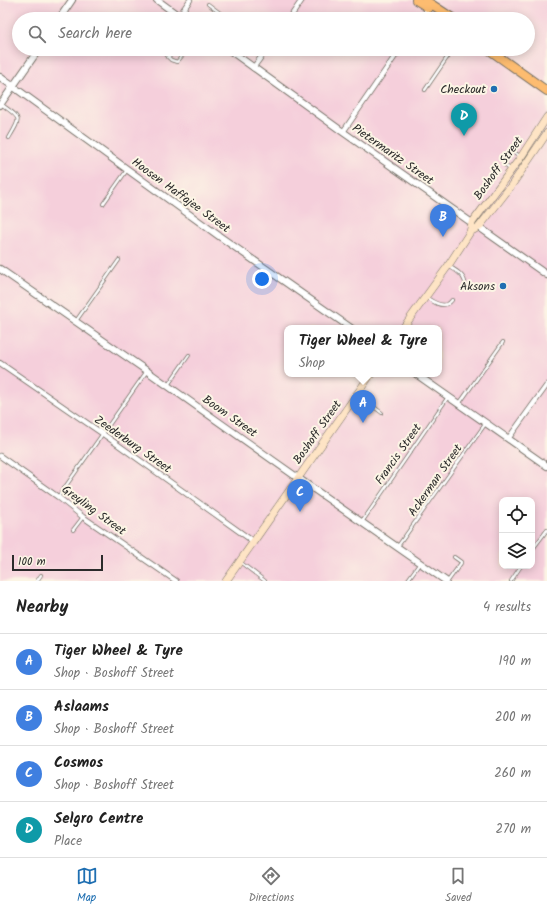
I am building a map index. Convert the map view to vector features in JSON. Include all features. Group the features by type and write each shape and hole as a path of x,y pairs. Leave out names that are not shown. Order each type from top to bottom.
{"main road":[{"path":"416,0 428,4 442,12"},
{"path":"428,4 437,12"},
{"path":"498,56 547,91"},
{"path":"507,56 547,84"},
{"name":"Boshoff Street","path":"405,325 448,266 475,225 508,168 521,156 547,117"},
{"name":"Boshoff Street","path":"475,225 511,186 547,133"},
{"name":"Boshoff Street","path":"226,581 369,377"}],"street":[{"path":"64,12 72,0"},
{"path":"157,0 172,12"},
{"path":"183,12 190,0"},
{"path":"293,12 302,0"},
{"path":"0,104 34,56"},
{"name":"Pietermaritz Street","path":"237,56 547,275"},
{"path":"253,68 262,56"},
{"path":"343,132 395,56"},
{"name":"Hoosen Haffajee Street","path":"0,77 219,236 347,325"},
{"name":"Boom Street","path":"0,268 447,581"},
{"name":"Zeederburg Street","path":"0,363 103,434 254,542"},
{"path":"420,377 547,466"},
{"path":"508,439 547,385"},
{"name":"Greyling Street","path":"0,456 176,581"}],"lane":[{"path":"208,4 219,12"},
{"path":"168,57 177,62 182,56"},
{"path":"425,90 448,56"},
{"path":"0,104 15,114 18,118 18,124 9,138"},
{"path":"512,151 521,156"},
{"path":"103,204 127,169"},
{"path":"76,321 119,260"},
{"path":"448,266 461,274 465,282"},
{"path":"425,297 441,305 447,304 452,300"},
{"path":"459,404 503,342"},
{"path":"168,385 189,355"},
{"path":"58,497 147,371"},
{"path":"357,394 382,413"},
{"name":"Francis Street","path":"362,522 448,397"},
{"name":"Ackerman Street","path":"398,547 486,423"},
{"path":"73,530 83,516"},
{"path":"535,546 547,530"},
{"path":"447,581 461,563 454,557"},
{"path":"240,562 265,581"},
{"path":"407,581 420,563"},
{"path":"511,581 520,569"},
{"path":"37,581 41,575"}],"shaded area":[{"path":"0,0 547,0 547,581 0,581"}],"place":[{"name":"Checkout","path":"494,89"},
{"name":"Selgro Centre","path":"464,136"},
{"name":"Aslaams","path":"443,237"},
{"name":"Aksons","path":"503,286"},
{"name":"Tiger Wheel & Tyre","path":"363,423"},
{"name":"Cosmos","path":"300,512"}]}
